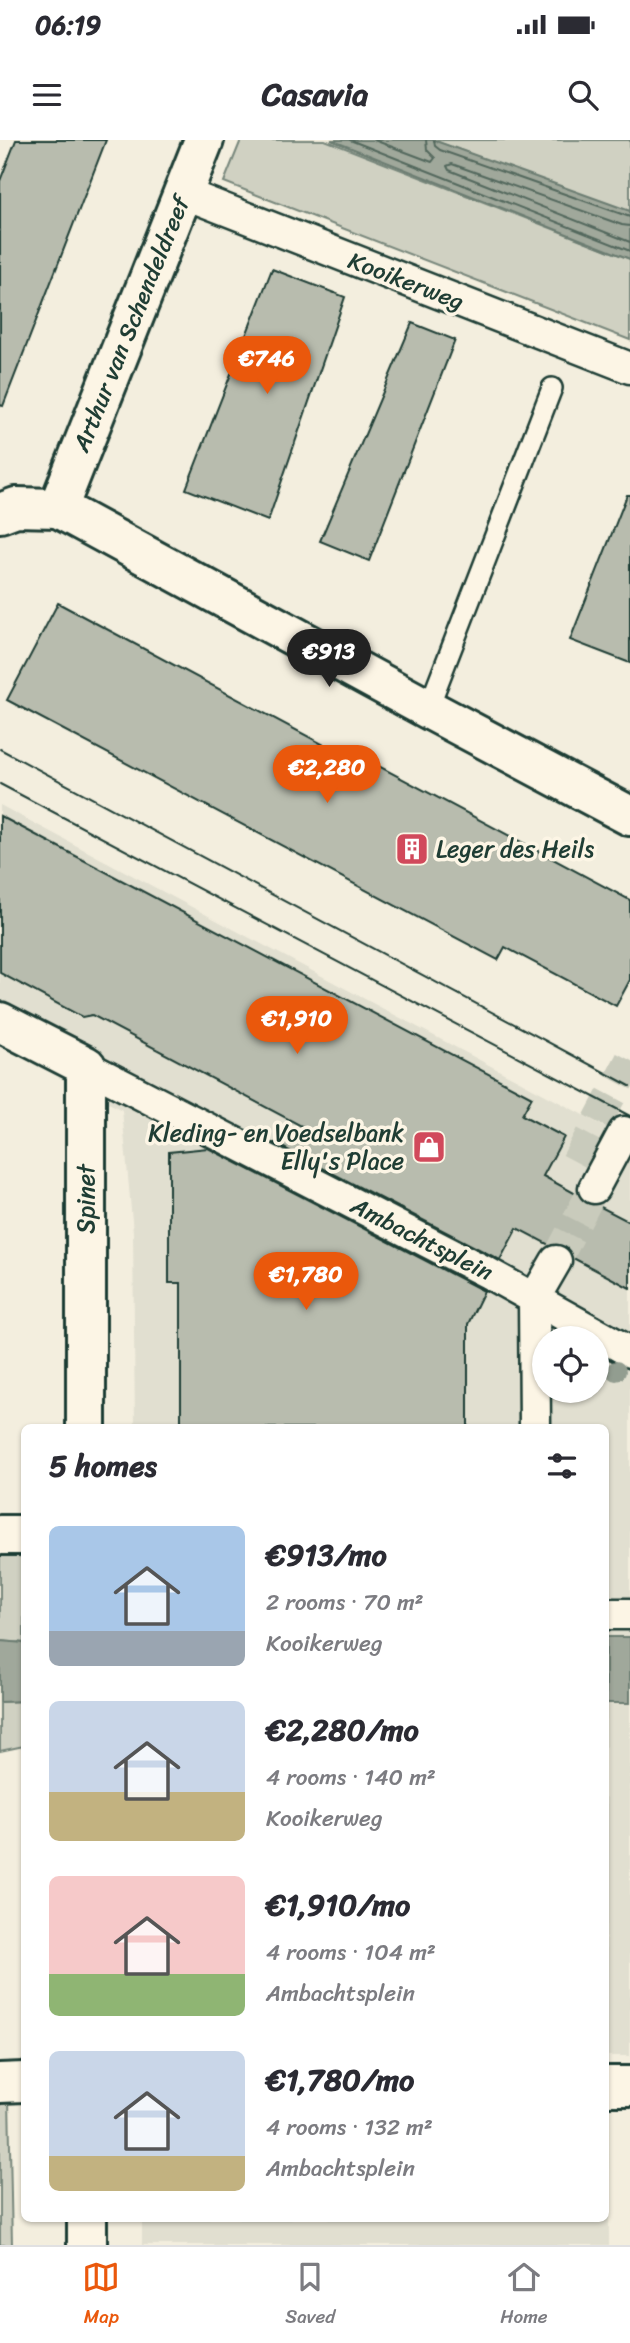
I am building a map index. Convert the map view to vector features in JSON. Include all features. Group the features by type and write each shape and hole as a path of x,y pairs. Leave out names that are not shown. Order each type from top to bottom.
{"street":[{"name":"Arthur van Schendeldreef","path":"58,508 204,140"},
{"name":"Kooikerweg","path":"183,193 630,368"},
{"path":"0,513 16,507 58,508 630,816"},
{"path":"0,1022 86,1066"},
{"name":"Ambachtsplein","path":"86,1066 523,1282 630,1352"},
{"name":"Spinet","path":"86,1066 86,1424"},
{"path":"594,1188 624,1132"},
{"path":"535,1424 523,1282 556,1261"},
{"path":"0,1535 21,1535"},
{"path":"609,1614 630,1614"},
{"path":"0,2083 21,2082"},
{"path":"609,2086 630,2086"},
{"path":"87,2222 87,2245"}],"lane":[{"path":"428,709 552,388"}],"shaded area":[{"path":"241,140 325,140 630,259 630,340 224,182"},
{"path":"432,140 630,140 630,213"},
{"path":"0,805 630,1140 630,2056 609,2056 609,1424 135,1424 133,1232 122,1110 0,1046"},
{"path":"0,1548 21,1557 21,1643 0,1641"},
{"path":"21,1701 21,1747 0,1751 0,1702"},
{"path":"0,2098 9,2098 12,2245 0,2245"},
{"path":"142,2222 609,2222 609,2245 142,2245"}],"water":[{"path":"331,140 433,140 630,211 630,259"},
{"path":"609,1637 630,1637 630,1703 609,1703"},
{"path":"0,1641 21,1643 21,1701 0,1702"}],"building":[{"path":"16,140 106,140 3,406 0,405 0,181"},
{"path":"272,269 345,297 268,521 186,489"},
{"path":"412,323 455,340 369,561 320,541"},
{"path":"627,495 630,495 630,663 570,640"},
{"name":"Leger des Heils","path":"58,603 337,752 341,746 630,900 630,980 616,1006 505,947 498,960 7,700"},
{"path":"0,816 532,1097 522,1115 564,1137 543,1176 578,1195 586,1204 597,1205 630,1222 630,1288 573,1258 564,1246 549,1245 517,1228 500,1260 274,1143 326,1139 92,1015 82,1017 0,973"},
{"path":"208,1148 484,1291 468,1324 468,1424 181,1424 181,1283 169,1283 169,1152"}],"tunnel":[{"path":"576,1162 630,1060"},
{"path":"556,1261 594,1188"}],"tram line":[{"path":"0,749 630,1086"},
{"path":"0,784 630,1116"}],"place":[{"name":"Leger des Heils","path":"412,849"},
{"name":"Kleding- en Voedselbank Elly's Place","path":"429,1147"}]}
